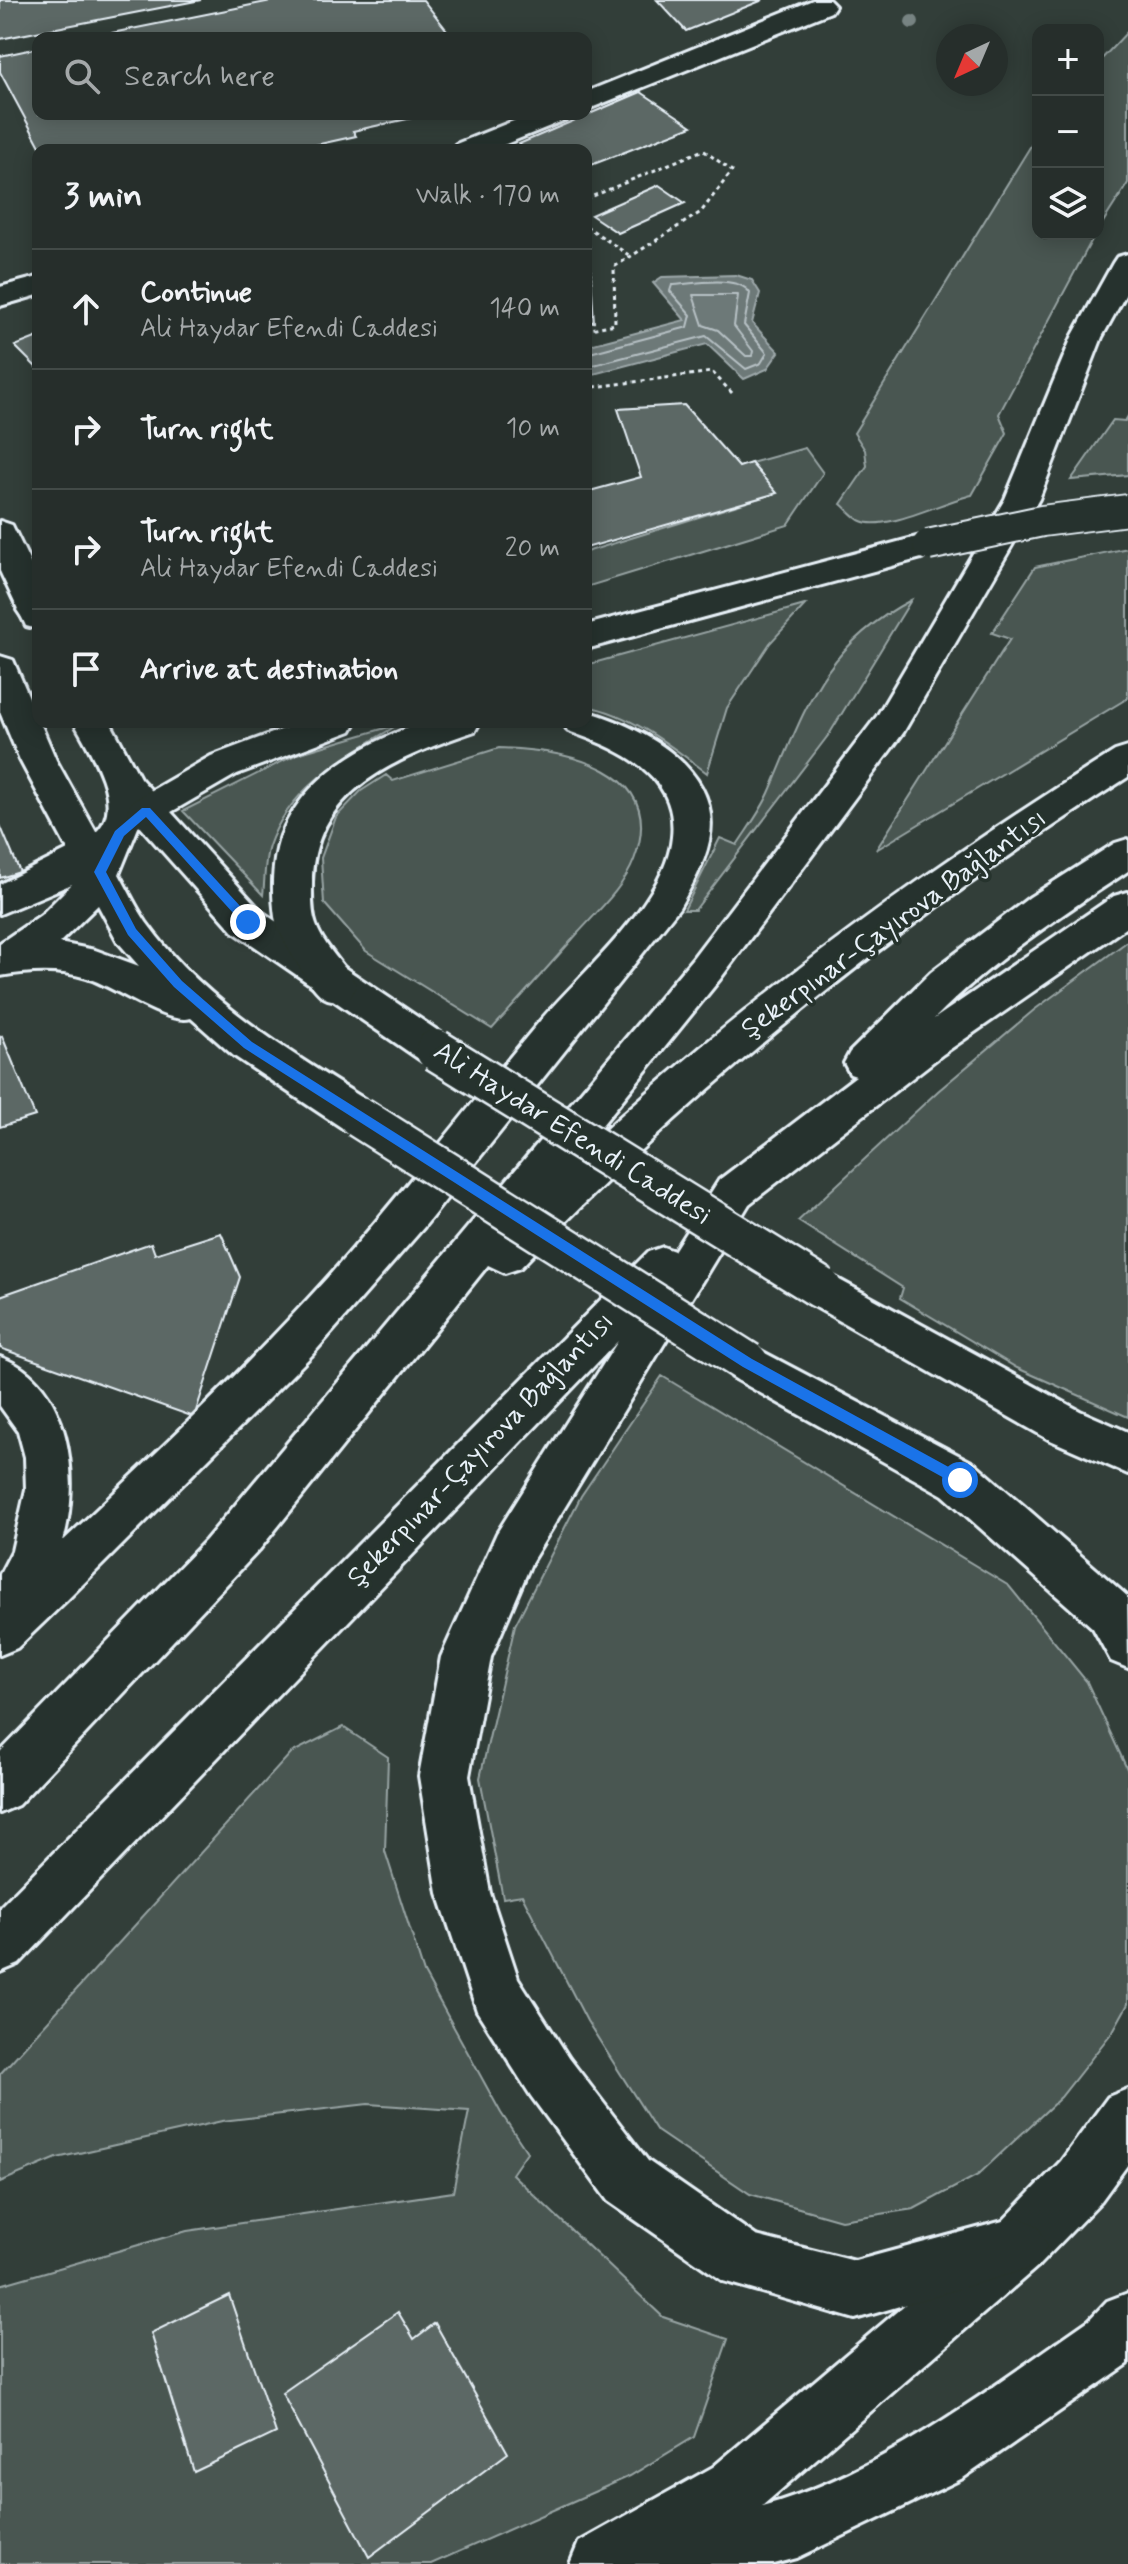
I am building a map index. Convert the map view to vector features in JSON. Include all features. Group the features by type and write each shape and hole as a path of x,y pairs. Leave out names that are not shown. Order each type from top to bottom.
{"main road":[{"path":"592,100 822,6"},
{"path":"481,144 540,120"},
{"path":"1022,499 1087,337 1128,263"},
{"path":"0,297 32,288"},
{"path":"222,1556 733,932 890,724 1128,326"},
{"path":"592,635 928,545 1042,521 1128,510"},
{"path":"0,532 32,603"},
{"name":"Ali Haydar Efendi Caddesi","path":"0,668 38,760 117,832 337,986 821,1288 1064,1425 1128,1454"},
{"path":"0,1632 207,1433 386,1241 594,984 661,909 687,858 691,812 673,776 646,750 621,735 592,726"},
{"name":"Ali Haydar Efendi Caddesi","path":"93,728 117,832 132,932 178,984 248,1045 359,1117 748,1363 960,1480 1110,1612 1128,1645"},
{"path":"0,900 224,765 322,728"},
{"path":"337,986 296,925 290,872 303,823 337,780 419,736 444,728"},
{"path":"0,894 36,866 52,839 50,802 38,760"},
{"name":"Şekerpınar-Çayırova Bağlantısı","path":"0,1788 518,1241 664,1100 806,981 1036,816 1128,760"},
{"path":"2,960 67,918 117,832"},
{"name":"Şekerpınar-Çayırova Bağlantısı","path":"0,1945 734,1192 945,983 1044,907 1128,853"},
{"path":"1018,2246 855,2290 743,2261 628,2181 550,2077 496,1992 464,1893 444,1776 466,1657 514,1548 734,1192 929,1043 1128,906"},
{"path":"2,960 53,956 113,969 248,1045"},
{"path":"0,1376 25,1403 43,1439 51,1475 49,1509 39,1548 20,1589 0,1615"},
{"path":"601,2564 735,2489 1018,2246 1081,2181 1128,2117"},
{"path":"661,2564 797,2527 942,2457 1110,2341 1128,2322"}],"path":[{"path":"592,196 703,150 732,171 701,212 614,267 615,324 592,329"},
{"path":"592,230 630,256"},
{"path":"592,387 712,372 733,394"}],"shaded area":[{"path":"1128,31 1128,183 1104,221 1104,96 1104,57"},
{"path":"1032,144 1032,240 1092,240 999,414 1007,433 972,495 899,519 872,523 861,521 841,504 867,466 865,450 854,433"},
{"path":"1128,416 1128,475 1071,480 1113,420 1125,421"},
{"path":"805,448 823,473 788,525 592,585 592,550 776,493 751,463"},
{"path":"1128,548 1128,698 876,850 1010,639 992,633 1035,567"},
{"path":"911,600 830,733 695,910 684,910 720,838 737,845 758,813 820,682 856,638"},
{"path":"805,605 770,643 727,708 707,773 635,724 592,707 592,663"},
{"path":"392,728 323,774 291,806 269,846 263,895 183,811 297,754"},
{"path":"499,748 553,753 604,770 624,785 637,804 641,829 630,870 617,889 492,1029 366,951 324,903 321,858 336,817 361,791 386,775 393,781"},
{"path":"1128,941 1128,1417 1017,1368 900,1298 903,1288 798,1221 938,1091 1034,1010"},
{"path":"662,1376 1009,1586 1087,1682 1128,1771 1128,2004 1113,2031 1061,2097 978,2175 914,2209 841,2220 750,2194 657,2131 587,2021 522,1895 503,1898 480,1778 515,1625 581,1496"},
{"path":"343,1727 388,1757 385,1851 424,1973 501,2113 527,2152 512,2174 663,2317 728,2339 694,2437 630,2476 431,2564 0,2564 0,2285 187,2231 453,2192 469,2111 368,2104 222,2121 57,2158 0,2182 0,2074 291,1753"}],"water":[{"path":"736,275 752,280 760,293 752,323 779,352 767,369 744,379 707,344 592,374 592,344 685,320 653,283 662,277"}],"building":[{"path":"0,0 201,0 32,32 0,39"},
{"path":"276,0 423,0 448,32 117,32"},
{"path":"657,0 763,0 686,31"},
{"path":"32,49 32,120 403,120 353,131 356,136 320,144 39,144 0,72 0,56"},
{"path":"641,92 692,126 592,165 592,144 519,144 575,120 592,120 592,113"},
{"path":"659,185 685,203 618,233 592,215"},
{"path":"32,339 32,363 15,346"},
{"path":"684,405 739,467 751,463 777,493 592,546 592,490 641,477 618,409"},
{"path":"0,825 20,872 0,878"},
{"path":"0,1037 35,1116 0,1127"},
{"path":"221,1233 240,1277 194,1417 0,1348 0,1296 151,1243 155,1254"},
{"path":"229,2295 276,2433 194,2472 151,2333"},
{"path":"398,2312 414,2339 435,2323 508,2453 369,2557 282,2393"}],"route":[{"path":"248,922 146,810 119,834 100,872 132,932 178,984 248,1045 748,1363 960,1480"}]}
